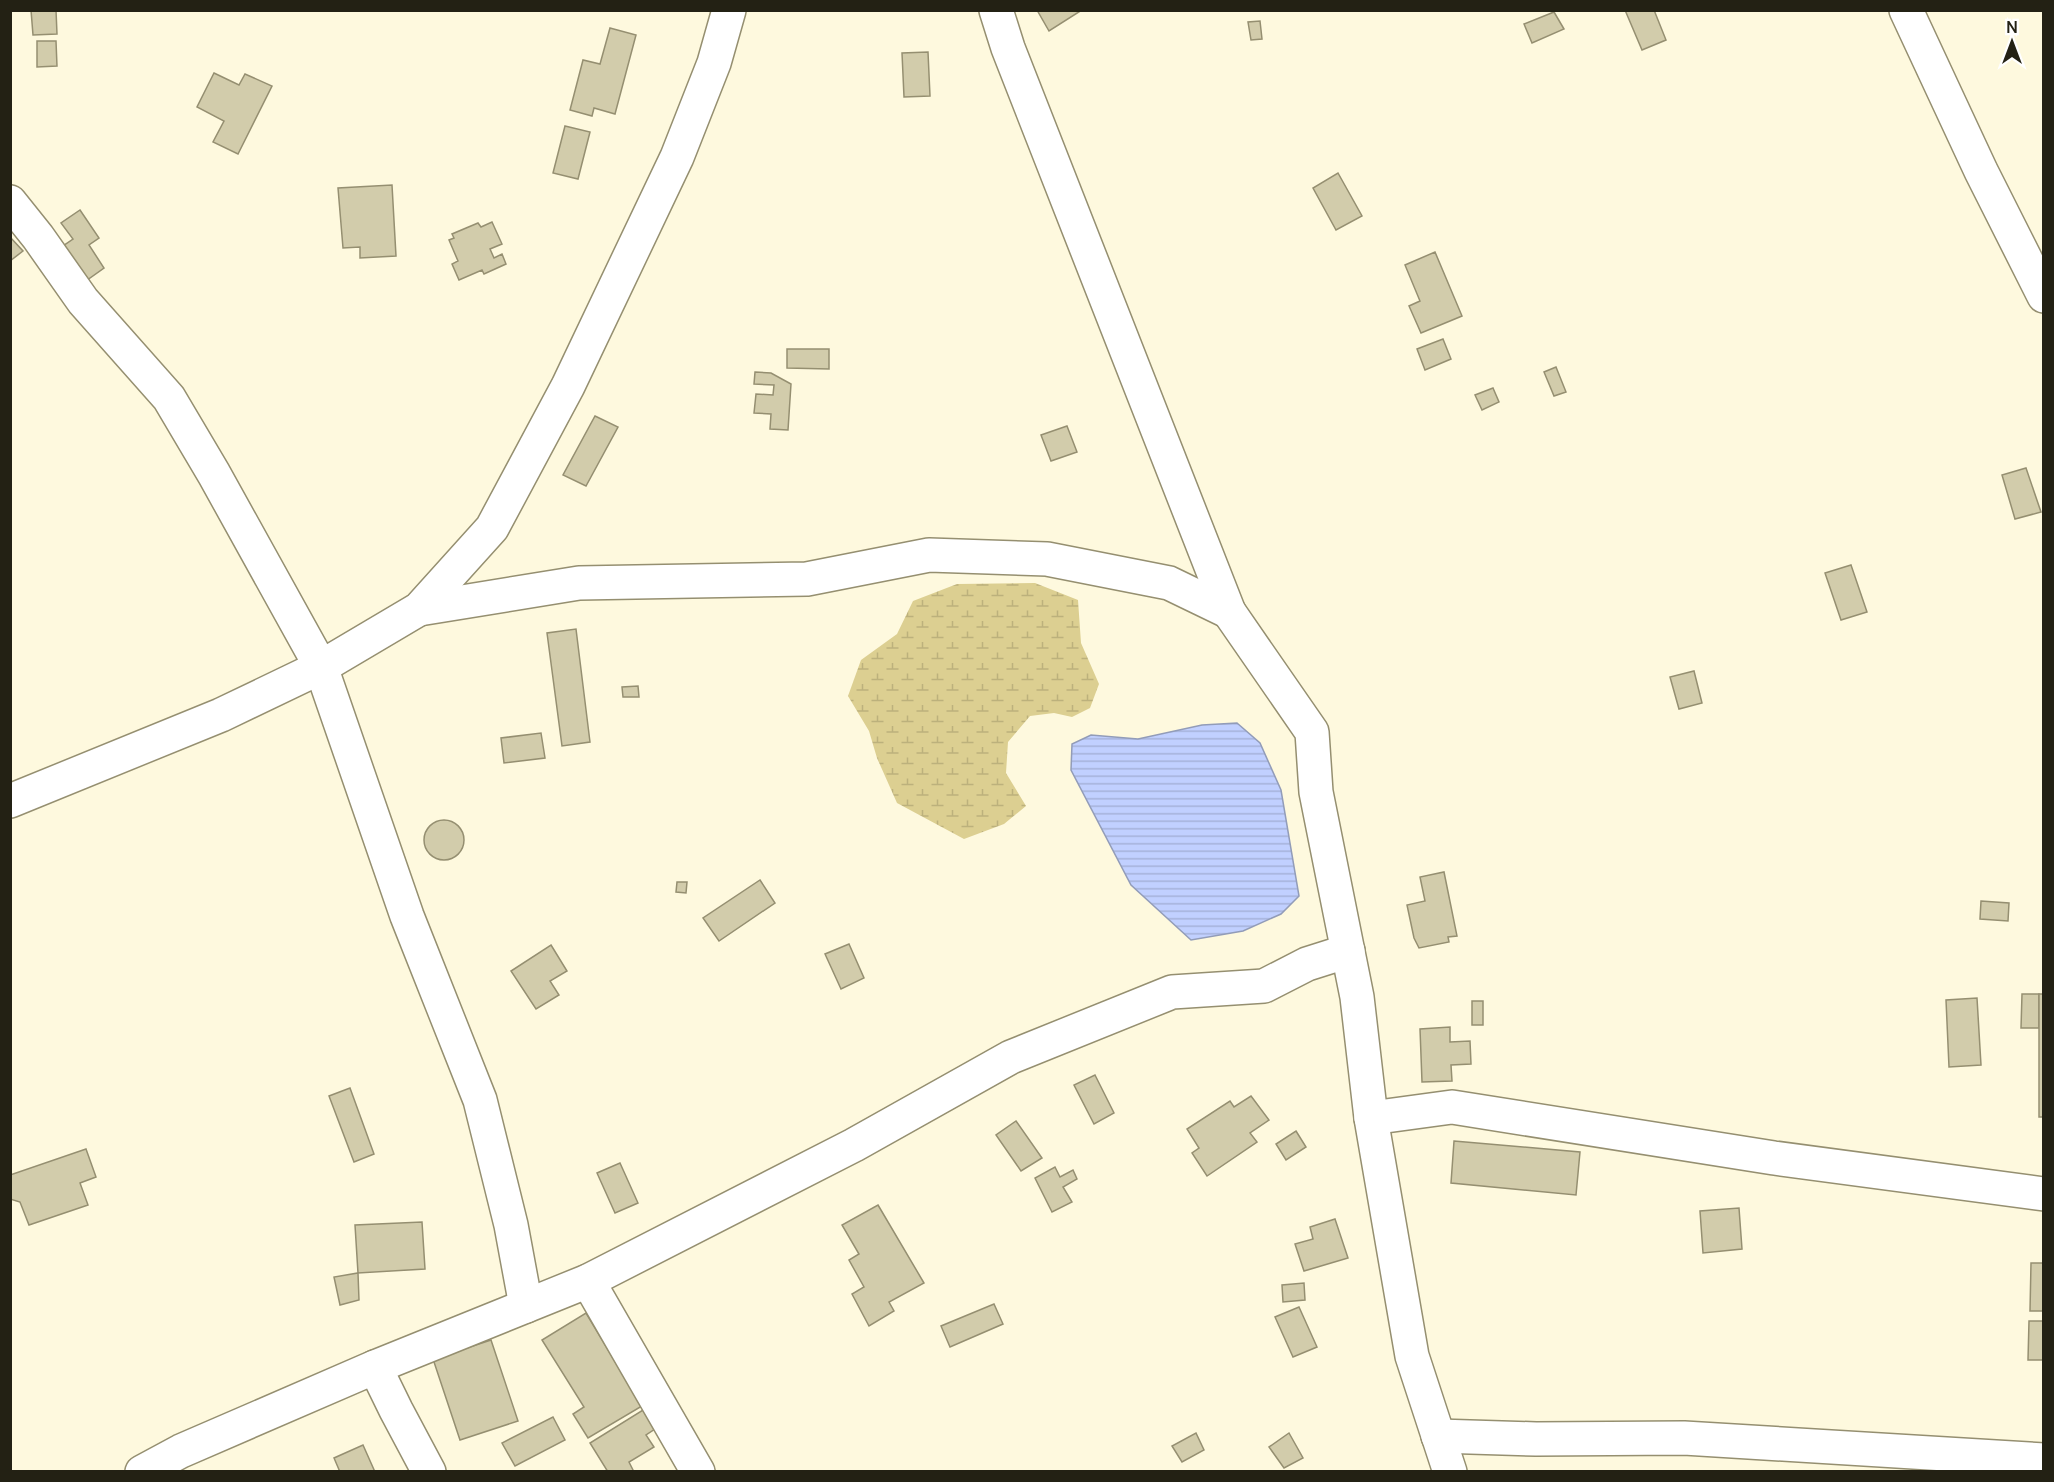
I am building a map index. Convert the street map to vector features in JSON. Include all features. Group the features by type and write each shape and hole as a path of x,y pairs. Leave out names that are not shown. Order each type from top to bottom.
{"street":[{"path":"10,801 221,715 321,667 419,609 492,528 568,386 677,157 714,63 729,10"},
{"path":"996,10 1041,135 1229,612 1312,732 1316,792 1357,997 1371,1118 1412,1356 1450,1472"},
{"path":"1906,10 1981,171 2043,296"},
{"path":"10,202 38,237 83,302 169,398 321,667 407,916 480,1100 511,1225 526,1306"},
{"path":"419,609 579,583 807,579 929,555 1047,559 1169,583 1229,612"},
{"path":"142,1472 181,1451 375,1367 588,1281 854,1145 1011,1057 1172,992 1264,986 1307,964 1347,951"},
{"path":"1371,1118 1452,1107 1774,1158 2043,1194"},
{"path":"588,1281 698,1472"},
{"path":"375,1367 429,1472"},
{"path":"1437,1436 1536,1439 1684,1437 2043,1460"}],"green space":[{"path":"1035,583 1078,600 1081,643 1099,684 1090,708 1072,717 1054,713 1030,716 1008,742 1006,773 1026,806 1004,824 964,839 897,803 877,758 869,731 848,696 861,660 897,634 913,601 957,584"}],"water":[{"path":"1237,723 1260,743 1281,790 1299,896 1281,914 1243,931 1191,940 1131,885 1071,770 1072,744 1091,735 1138,739 1202,725"}],"building":[{"path":"31,10 56,10 57,34 33,35"},
{"path":"1037,10 1082,10 1049,31"},
{"path":"1625,10 1654,10 1666,40 1642,50"},
{"path":"1554,12 1564,29 1532,43 1524,24"},
{"path":"1260,21 1262,39 1251,40 1248,22"},
{"path":"610,28 636,35 615,114 594,108 592,116 570,110 583,60 600,64"},
{"path":"37,41 56,41 57,66 37,67"},
{"path":"928,52 930,96 904,97 902,53"},
{"path":"214,73 239,85 245,74 272,86 238,154 213,142 224,121 197,107"},
{"path":"565,126 590,132 578,179 553,173"},
{"path":"1338,173 1362,216 1336,230 1313,188"},
{"path":"392,185 396,256 360,258 360,247 343,248 338,188"},
{"path":"80,210 99,238 89,245 104,268 83,283 60,248 73,239 61,223"},
{"path":"492,222 502,244 490,249 494,258 502,254 506,264 484,274 482,270 459,280 452,264 458,261 449,240 454,238 452,234 478,223 481,227"},
{"path":"10,237 23,251 10,261"},
{"path":"1435,252 1462,316 1421,333 1409,306 1420,301 1405,265"},
{"path":"1443,339 1451,359 1425,370 1417,349"},
{"path":"787,349 829,349 829,369 787,368"},
{"path":"1556,367 1566,392 1554,396 1544,372"},
{"path":"755,372 771,373 791,384 788,430 770,429 771,414 754,413 756,394 773,395 774,385 754,384"},
{"path":"1493,388 1499,402 1482,410 1475,395"},
{"path":"595,416 618,427 586,486 563,475"},
{"path":"1067,426 1077,452 1051,461 1041,435"},
{"path":"2026,468 2041,512 2015,519 2002,475"},
{"path":"1851,565 1867,612 1841,620 1825,573"},
{"path":"576,629 590,742 562,746 547,633"},
{"path":"1694,671 1702,703 1679,709 1670,677"},
{"path":"638,686 639,697 623,697 622,687"},
{"path":"541,733 545,758 504,763 501,738"},
{"path":"444,820 452,821 458,826 463,832 463,848 458,854 452,859 444,860 436,859 430,854 425,848 424,840 425,832 430,826 436,821"},
{"path":"1444,872 1457,936 1448,937 1449,942 1419,948 1414,938 1407,905 1425,901 1420,877"},
{"path":"760,880 775,903 719,941 703,918"},
{"path":"677,882 687,882 686,893 676,892"},
{"path":"1981,901 2009,903 2008,921 1980,919"},
{"path":"849,944 864,978 841,989 825,954"},
{"path":"551,945 567,971 550,981 559,995 536,1009 511,971"},
{"path":"2022,994 2039,994 2039,1028 2021,1028"},
{"path":"2039,994 2044,994 2044,1117 2039,1117"},
{"path":"1977,998 1981,1065 1949,1067 1946,1000"},
{"path":"1472,1001 1483,1001 1483,1025 1472,1025"},
{"path":"1450,1027 1450,1042 1470,1041 1471,1064 1451,1065 1452,1081 1422,1082 1420,1029"},
{"path":"1095,1075 1114,1113 1094,1124 1074,1085"},
{"path":"350,1088 374,1154 354,1162 329,1096"},
{"path":"1251,1096 1269,1120 1250,1133 1257,1142 1207,1176 1192,1153 1199,1148 1187,1129 1230,1101 1234,1107"},
{"path":"1016,1121 1042,1158 1021,1171 996,1135"},
{"path":"1296,1131 1306,1147 1286,1160 1276,1144"},
{"path":"1454,1141 1580,1152 1576,1195 1451,1183"},
{"path":"86,1149 96,1177 80,1183 88,1205 29,1225 20,1202 10,1199 10,1175"},
{"path":"620,1163 638,1203 615,1213 597,1173"},
{"path":"1055,1167 1060,1177 1073,1170 1077,1179 1063,1187 1072,1202 1052,1212 1035,1178"},
{"path":"878,1205 924,1283 889,1302 894,1311 869,1326 852,1294 864,1287 849,1260 859,1254 842,1225"},
{"path":"1739,1208 1742,1249 1703,1253 1700,1211"},
{"path":"1335,1219 1348,1258 1304,1271 1295,1244 1313,1239 1310,1227"},
{"path":"422,1222 425,1269 358,1273 355,1225"},
{"path":"2031,1263 2044,1263 2044,1311 2030,1311"},
{"path":"358,1273 359,1300 340,1305 334,1277"},
{"path":"1304,1283 1305,1300 1283,1302 1282,1285"},
{"path":"994,1304 1003,1324 950,1347 941,1326"},
{"path":"1299,1307 1317,1347 1293,1357 1275,1317"},
{"path":"586,1313 642,1406 588,1438 573,1414 584,1407 542,1340"},
{"path":"2029,1321 2044,1321 2044,1360 2028,1360"},
{"path":"491,1340 518,1421 460,1440 433,1359"},
{"path":"643,1410 655,1429 646,1435 654,1447 629,1462 634,1472 608,1472 590,1443"},
{"path":"553,1417 565,1440 515,1466 502,1443"},
{"path":"1196,1433 1204,1450 1182,1462 1172,1446"},
{"path":"1289,1433 1303,1458 1284,1468 1269,1447"},
{"path":"363,1445 375,1472 340,1472 334,1458"}]}
